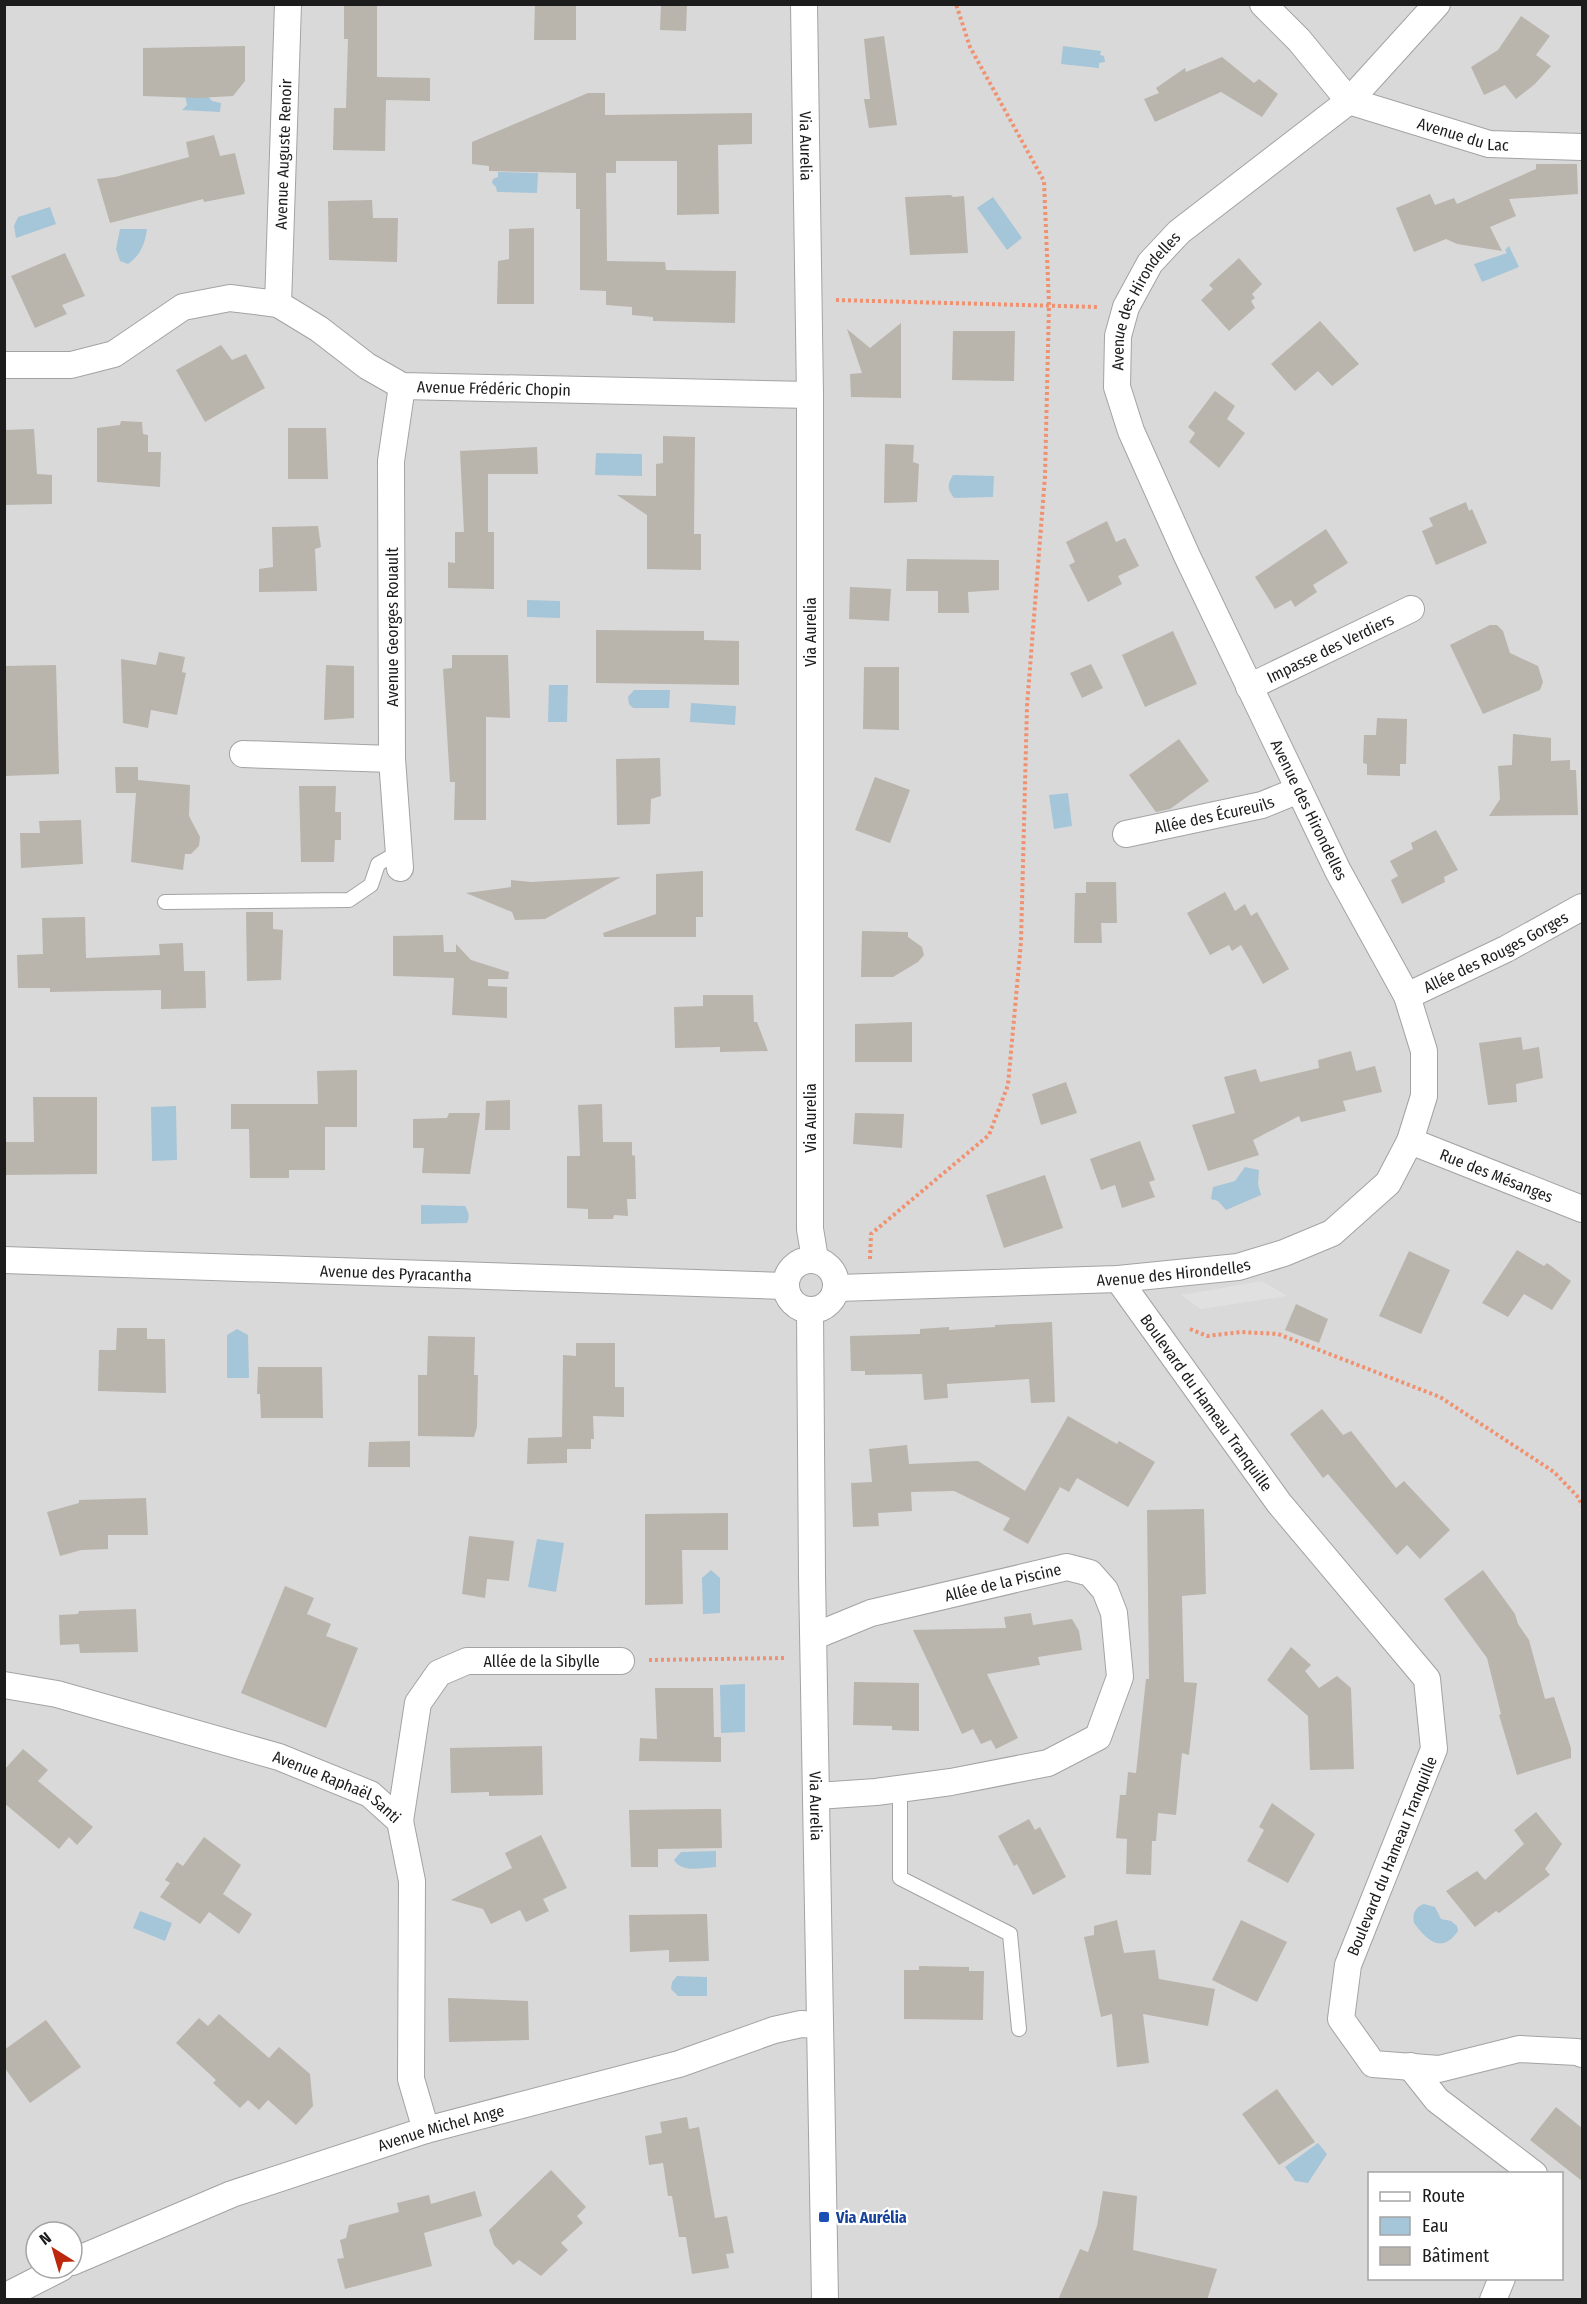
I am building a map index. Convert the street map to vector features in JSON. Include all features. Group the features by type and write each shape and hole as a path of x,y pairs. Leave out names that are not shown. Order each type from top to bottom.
{"street":[{"name":"Avenue Auguste Renoir","path":"278,304 288,4"},
{"name":"Via Aurelia","path":"804,4 810,395 810,1229 815,1259"},
{"path":"1263,4 1299,40 1349,101"},
{"name":"Avenue des Hirondelles","path":"838,1287 1118,1279 1238,1267 1284,1253 1332,1233 1388,1183 1410,1141 1424,1096 1424,1051 1407,996 1338,871 1187,556 1131,431 1118,387 1118,336 1126,308 1138,282 1165,245 1349,101 1437,4"},
{"name":"Avenue du Lac","path":"1349,101 1489,144 1582,147"},
{"name":"Avenue Frédéric Chopin","path":"4,365 71,365 114,354 183,307 230,298 278,304 320,329 367,366 402,386 810,395"},
{"name":"Avenue Georges Rouault","path":"400,860 392,759 392,461 402,386"},
{"name":"Impasse des Verdiers","path":"1249,687 1411,609"},
{"path":"243,754 392,759"},
{"name":"Allée des Écureuils","path":"1126,834 1262,805 1299,790"},
{"name":"Allée des Rouges Gorges","path":"1407,996 1506,949 1582,907"},
{"name":"Rue des Mésanges","path":"1410,1141 1582,1209"},
{"path":"815,1259 832,1269 838,1287 829,1305 810,1312 793,1304 785,1287 789,1272 800,1261 815,1259"},
{"name":"Avenue des Pyracantha","path":"4,1260 785,1287"},
{"name":"Boulevard du Hameau Tranquille","path":"1118,1279 1279,1503 1427,1679 1434,1749 1348,1965 1341,2019 1373,2064 1439,2069 1519,2049 1577,2052 1582,2055"},
{"name":"Via Aurelia","path":"810,1312 825,2300"},
{"name":"Allée de la Piscine","path":"814,1636 871,1613 1067,1567 1090,1573 1105,1590 1114,1613 1120,1677 1098,1737 1048,1763 951,1782 817,1796"},
{"name":"Allée de la Sibylle","path":"400,1821 418,1704 440,1673 467,1661 621,1661"},
{"name":"Avenue Raphaël Santi","path":"4,1685 57,1694 279,1756 370,1794 400,1821 412,1881 411,2079 426,2130"},
{"name":"Avenue Michel Ange","path":"84,2257 232,2194 426,2130 679,2064 774,2030 801,2024 820,2025"},
{"path":"1410,2066 1437,2100 1531,2172"},
{"path":"4,2297 37,2280"},
{"path":"1493,2300 1501,2280"}],"lane":[{"path":"165,902 349,900 371,885 378,864 400,860"},
{"path":"900,1789 900,1878 1010,1934 1019,2029"}],"path":[{"path":"891,1285 870,1261 871,1234 989,1135 1008,1084 1021,942 1027,706 1046,476 1049,305 1044,181 970,47 956,4"},
{"path":"808,300 1126,308"},
{"path":"1188,1329 1207,1336 1241,1332 1278,1334 1440,1397 1554,1472 1579,1498 1582,1506"},
{"path":"621,1661 777,1658"}],"shaded area":[{"path":"5,5 1582,5 1582,2299 5,2300"},
{"path":"1262,1281 1287,1296 1201,1309 1181,1295"}],"water":[{"path":"1063,46 1101,51 1100,55 1104,56 1105,62 1099,63 1099,68 1061,64"},
{"path":"185,95 207,95 212,101 221,103 220,112 182,110 187,105"},
{"path":"498,172 538,173 537,193 497,192 492,183 493,179 498,177"},
{"path":"993,197 1022,238 1007,250 977,208"},
{"path":"50,207 56,224 16,238 14,226 18,217"},
{"path":"120,229 147,229 141,249 128,264 120,261 116,249"},
{"path":"1509,246 1519,267 1482,282 1474,264 1507,253 1505,250"},
{"path":"596,453 642,454 642,476 595,475"},
{"path":"953,475 994,476 993,497 954,498 949,487"},
{"path":"527,600 560,601 560,618 527,617"},
{"path":"549,685 568,685 567,722 548,722"},
{"path":"634,690 670,690 669,708 633,708 629,704 628,697"},
{"path":"691,703 736,706 735,725 690,722"},
{"path":"1068,793 1072,826 1054,829 1049,795"},
{"path":"176,1106 177,1160 152,1161 151,1107"},
{"path":"1245,1167 1259,1170 1258,1184 1261,1195 1226,1210 1218,1201 1211,1199 1213,1187 1235,1181"},
{"path":"421,1205 465,1206 469,1214 468,1221 467,1223 421,1224"},
{"path":"237,1329 248,1335 249,1378 227,1378 227,1335"},
{"path":"537,1539 564,1543 556,1592 528,1587"},
{"path":"711,1570 720,1578 720,1613 703,1614 702,1578"},
{"path":"745,1684 745,1732 721,1733 720,1685"},
{"path":"716,1851 716,1867 687,1868 677,1864 674,1860 681,1852"},
{"path":"1424,1904 1435,1907 1441,1919 1451,1921 1457,1926 1458,1931 1452,1938 1446,1942 1434,1942 1414,1923 1413,1917 1416,1909"},
{"path":"140,1911 172,1923 165,1941 133,1928"},
{"path":"677,1976 707,1977 707,1996 678,1996 671,1989 672,1982"},
{"path":"1318,2143 1327,2154 1308,2183 1295,2181 1285,2167"}],"building":[{"path":"344,4 377,4 377,77 430,78 430,101 386,100 385,151 333,150 334,108 346,108 348,39 344,39"},
{"path":"535,4 576,4 576,40 534,40"},
{"path":"661,4 687,4 686,31 660,30"},
{"path":"1521,16 1550,36 1536,55 1551,66 1535,84 1516,99 1505,85 1484,95 1471,67 1498,50"},
{"path":"884,36 897,125 869,128 864,99 870,99 864,39"},
{"path":"245,46 245,81 233,96 198,98 143,96 143,48"},
{"path":"1222,57 1254,83 1259,79 1278,94 1262,117 1221,92 1155,122 1144,99 1159,93 1156,88 1185,68 1186,72"},
{"path":"588,93 605,93 605,115 752,113 752,144 718,145 719,214 677,215 677,161 616,161 616,173 606,173 607,261 665,262 666,270 736,271 735,323 653,321 653,317 632,315 632,307 606,305 606,291 580,290 580,209 576,209 576,173 489,171 489,166 472,164 472,142"},
{"path":"214,135 220,156 235,153 245,194 204,202 203,199 110,223 97,179 115,177 189,157 186,142"},
{"path":"1536,164 1577,164 1578,194 1509,199 1516,216 1490,227 1502,251 1457,244 1446,239 1414,252 1396,208 1430,194 1435,205 1454,198 1457,204 1536,169"},
{"path":"951,195 953,197 964,196 968,253 910,255 905,197"},
{"path":"372,200 373,218 398,218 397,262 329,260 328,201"},
{"path":"534,228 534,304 497,304 498,261 509,259 509,229"},
{"path":"65,253 85,296 62,305 67,314 35,328 11,276"},
{"path":"1239,258 1262,284 1252,294 1255,298 1251,301 1255,308 1229,331 1201,300 1213,289 1209,285"},
{"path":"1320,321 1359,364 1332,386 1318,371 1295,391 1271,364"},
{"path":"901,323 901,398 851,397 850,374 862,373 847,329 870,348"},
{"path":"953,331 1015,331 1014,381 952,380"},
{"path":"221,345 232,360 246,354 265,388 205,422 176,370"},
{"path":"1215,391 1235,406 1227,419 1245,433 1219,468 1189,442 1195,433 1188,427"},
{"path":"121,421 142,422 143,434 148,435 148,452 161,452 160,487 97,482 97,428 120,425"},
{"path":"288,428 326,428 328,479 288,479"},
{"path":"34,429 37,474 52,475 52,504 4,505 4,430"},
{"path":"663,436 695,437 694,534 701,534 701,570 647,569 647,515 617,495 656,496 656,464 663,463"},
{"path":"885,444 914,445 913,462 919,464 917,502 884,503"},
{"path":"537,447 538,474 488,474 488,532 494,532 494,589 448,588 448,562 455,563 455,532 464,532 460,451"},
{"path":"1466,502 1469,511 1472,509 1487,543 1436,565 1422,531 1433,526 1429,518"},
{"path":"1107,521 1116,542 1125,538 1139,566 1118,576 1122,584 1088,602 1069,565 1075,562 1066,542"},
{"path":"318,526 321,547 315,549 317,591 259,592 259,569 273,567 272,527"},
{"path":"1326,529 1348,563 1313,585 1317,592 1295,607 1291,600 1275,609 1255,577"},
{"path":"907,559 999,560 999,590 968,592 969,613 938,613 938,591 906,591"},
{"path":"850,587 891,589 889,621 849,619"},
{"path":"1490,625 1497,625 1503,631 1510,653 1538,666 1543,682 1540,690 1483,714 1450,645"},
{"path":"596,630 704,631 704,640 739,641 739,685 596,683"},
{"path":"1173,631 1197,684 1145,707 1122,655"},
{"path":"159,652 185,657 182,672 186,673 177,715 151,710 148,728 123,723 121,659 156,665"},
{"path":"452,655 508,655 510,718 486,717 486,820 454,820 455,782 450,782 443,669 452,668"},
{"path":"1091,664 1103,688 1082,698 1070,673"},
{"path":"56,665 59,774 4,776 4,666"},
{"path":"326,665 354,666 354,718 324,720"},
{"path":"864,667 899,667 899,730 863,729"},
{"path":"1377,718 1407,719 1406,764 1400,764 1400,776 1367,775 1367,764 1363,763 1364,735 1376,735"},
{"path":"1513,734 1551,738 1551,761 1570,760 1570,770 1576,770 1578,815 1489,816 1500,799 1498,766 1512,765"},
{"path":"1179,739 1209,781 1170,809 1156,812 1129,775"},
{"path":"660,758 661,796 651,799 650,824 617,825 616,759"},
{"path":"115,767 138,767 138,780 190,785 189,816 200,837 199,846 191,854 185,854 183,870 131,862 136,793 116,793"},
{"path":"875,777 910,790 890,843 855,830"},
{"path":"299,786 336,786 335,812 341,812 341,840 335,840 334,862 301,862"},
{"path":"81,820 83,864 21,868 20,833 40,833 39,821"},
{"path":"1436,830 1458,870 1444,877 1445,882 1402,904 1391,880 1398,876 1390,861 1413,849 1411,843"},
{"path":"703,871 703,917 696,917 696,937 604,937 603,933 656,914 656,874"},
{"path":"621,877 545,919 515,920 512,912 466,893 511,887 511,880 531,882"},
{"path":"1086,882 1116,882 1117,923 1101,923 1102,943 1074,943 1075,893 1086,893"},
{"path":"1225,892 1235,911 1245,904 1251,916 1257,912 1289,969 1263,984 1241,945 1232,951 1229,945 1210,955 1187,913"},
{"path":"246,912 273,912 273,929 283,930 281,980 247,981"},
{"path":"85,917 86,958 160,955 159,944 183,943 184,971 205,971 206,1008 161,1009 161,990 50,992 50,988 18,988 17,955 43,954 42,918"},
{"path":"862,931 908,932 908,937 922,947 924,955 918,962 893,977 861,977"},
{"path":"443,935 444,952 456,952 456,944 471,960 509,972 508,979 488,979 488,986 507,987 507,1018 452,1015 454,978 393,976 393,936"},
{"path":"703,995 753,995 754,1022 757,1022 768,1051 720,1052 720,1047 675,1048 674,1007 703,1006"},
{"path":"912,1022 912,1062 855,1062 855,1024"},
{"path":"1521,1037 1523,1050 1539,1047 1543,1078 1516,1084 1517,1102 1488,1105 1479,1043"},
{"path":"1351,1051 1356,1071 1375,1066 1382,1092 1343,1101 1346,1111 1301,1122 1299,1116 1253,1140 1259,1155 1208,1171 1192,1125 1235,1113 1224,1077 1256,1069 1260,1082 1319,1068 1318,1060"},
{"path":"357,1070 357,1127 325,1127 325,1170 289,1170 289,1178 250,1178 249,1129 231,1129 231,1104 318,1104 317,1071"},
{"path":"1066,1082 1077,1113 1041,1125 1032,1094"},
{"path":"33,1097 97,1097 97,1174 4,1175 4,1142 34,1142"},
{"path":"510,1100 510,1130 485,1130 486,1101"},
{"path":"602,1104 603,1142 632,1142 632,1155 635,1156 636,1199 627,1199 628,1216 614,1215 613,1219 588,1219 588,1209 567,1208 567,1156 580,1156 578,1105"},
{"path":"449,1113 480,1113 470,1174 422,1173 424,1148 413,1148 413,1119 447,1118"},
{"path":"855,1113 904,1114 902,1148 853,1144"},
{"path":"1140,1141 1155,1180 1149,1182 1155,1197 1122,1208 1115,1185 1101,1190 1090,1159"},
{"path":"1045,1175 1063,1228 1004,1248 986,1195"},
{"path":"1517,1250 1544,1266 1547,1263 1571,1281 1552,1310 1524,1294 1508,1317 1482,1303"},
{"path":"1409,1251 1450,1270 1421,1334 1379,1316"},
{"path":"1296,1304 1328,1319 1319,1343 1285,1330"},
{"path":"1052,1322 1055,1402 1031,1403 1029,1379 947,1384 948,1398 924,1400 922,1374 865,1375 865,1371 851,1371 850,1336 920,1334 920,1329 949,1327 949,1330"},
{"path":"117,1328 147,1328 147,1339 165,1339 166,1393 98,1391 99,1350 116,1350"},
{"path":"428,1336 475,1337 474,1375 478,1375 477,1427 474,1437 418,1436 418,1375 427,1375"},
{"path":"576,1343 615,1343 615,1387 624,1387 624,1417 593,1416 594,1439 591,1439 591,1449 567,1449 567,1463 527,1464 528,1438 562,1437 563,1355 576,1356"},
{"path":"258,1367 322,1367 323,1418 261,1418 260,1394 257,1394"},
{"path":"1322,1409 1343,1435 1351,1431 1396,1488 1404,1481 1450,1530 1420,1559 1407,1545 1397,1555 1328,1474 1323,1478 1290,1434"},
{"path":"1068,1416 1117,1444 1119,1441 1155,1462 1128,1507 1077,1478 1069,1492 1060,1487 1028,1544 1003,1530 1010,1518 954,1491 911,1492 912,1511 878,1513 879,1526 853,1527 851,1483 872,1482 869,1449 907,1445 909,1464 978,1461 1025,1491"},
{"path":"410,1441 410,1467 368,1467 369,1442"},
{"path":"146,1498 148,1535 108,1535 108,1549 81,1550 60,1556 47,1512 79,1503 79,1500"},
{"path":"1204,1509 1206,1594 1182,1596 1184,1682 1197,1683 1189,1755 1182,1753 1176,1815 1158,1813 1156,1841 1152,1841 1151,1875 1126,1874 1127,1839 1116,1838 1120,1795 1126,1795 1128,1772 1136,1773 1146,1679 1149,1679 1147,1510"},
{"path":"728,1513 728,1550 682,1550 683,1604 645,1605 645,1514"},
{"path":"469,1536 514,1541 509,1581 487,1579 485,1598 462,1594"},
{"path":"1483,1570 1515,1614 1518,1624 1529,1640 1545,1699 1554,1697 1571,1748 1571,1758 1517,1775 1499,1715 1501,1714 1487,1658 1444,1599"},
{"path":"285,1586 314,1598 307,1614 331,1624 326,1636 358,1648 326,1728 241,1693"},
{"path":"136,1609 138,1652 80,1653 79,1644 60,1645 59,1615 78,1614 79,1611"},
{"path":"1031,1613 1033,1625 1072,1619 1079,1631 1082,1650 1038,1657 1040,1665 987,1674 1018,1738 996,1749 991,1740 981,1744 973,1729 962,1734 913,1630 1006,1628 1004,1617"},
{"path":"1291,1647 1311,1665 1305,1671 1319,1688 1337,1676 1351,1688 1354,1769 1310,1770 1308,1716 1267,1680"},
{"path":"854,1682 919,1683 919,1731 892,1730 892,1726 853,1725"},
{"path":"655,1688 713,1688 714,1737 721,1737 721,1762 639,1761 640,1738 657,1739"},
{"path":"542,1746 543,1795 489,1796 489,1792 451,1793 450,1748"},
{"path":"23,1749 48,1770 38,1781 93,1827 77,1845 69,1837 59,1849 4,1803 4,1770"},
{"path":"1272,1803 1315,1834 1288,1883 1247,1861 1264,1830 1259,1827"},
{"path":"721,1809 722,1848 658,1849 658,1867 631,1867 629,1810"},
{"path":"1536,1812 1562,1844 1545,1869 1550,1875 1499,1913 1496,1911 1475,1927 1446,1891 1477,1871 1485,1880 1524,1844 1514,1830"},
{"path":"1029,1819 1035,1830 1040,1827 1066,1877 1033,1895 1017,1864 1014,1866 998,1836"},
{"path":"541,1835 567,1888 543,1899 549,1911 526,1922 520,1910 491,1924 483,1909 451,1900 512,1868 505,1853"},
{"path":"204,1837 241,1865 223,1894 252,1914 239,1934 209,1912 200,1924 160,1897 170,1883 165,1880 177,1862 183,1866"},
{"path":"707,1914 709,1961 669,1962 669,1950 630,1952 629,1915"},
{"path":"1117,1920 1124,1953 1155,1950 1159,1979 1215,1989 1208,2026 1143,2014 1149,2063 1117,2067 1112,2014 1101,2017 1084,1937 1094,1935 1094,1926"},
{"path":"1241,1920 1287,1942 1257,2002 1212,1980"},
{"path":"919,1966 969,1967 969,1971 984,1971 983,2020 904,2019 904,1970 919,1970"},
{"path":"448,1998 528,2001 529,2040 449,2042"},
{"path":"219,2014 269,2058 279,2047 310,2074 313,2106 296,2125 268,2100 259,2110 248,2100 240,2108 213,2083 216,2080 176,2043 199,2018 208,2026"},
{"path":"46,2020 81,2067 30,2103 4,2067 4,2050"},
{"path":"1277,2089 1315,2142 1279,2165 1242,2114"},
{"path":"1556,2107 1582,2128 1582,2181 1530,2140"},
{"path":"687,2117 689,2129 699,2127 715,2218 727,2216 734,2253 726,2254 729,2268 692,2274 686,2237 679,2237 672,2196 668,2196 663,2163 649,2165 645,2136 662,2133 660,2122"},
{"path":"551,2170 586,2207 577,2216 583,2223 561,2243 568,2250 541,2276 519,2260 513,2265 494,2245 489,2230"},
{"path":"475,2191 482,2216 424,2233 432,2266 345,2289 337,2259 344,2258 340,2240 346,2238 349,2225 399,2212 397,2203 429,2195 431,2204"},
{"path":"1103,2191 1137,2196 1133,2250 1217,2269 1207,2300 1058,2300 1080,2249 1088,2252 1097,2226"}],"place":[{"name":"Via Aurélia","path":"824,2217"}]}
